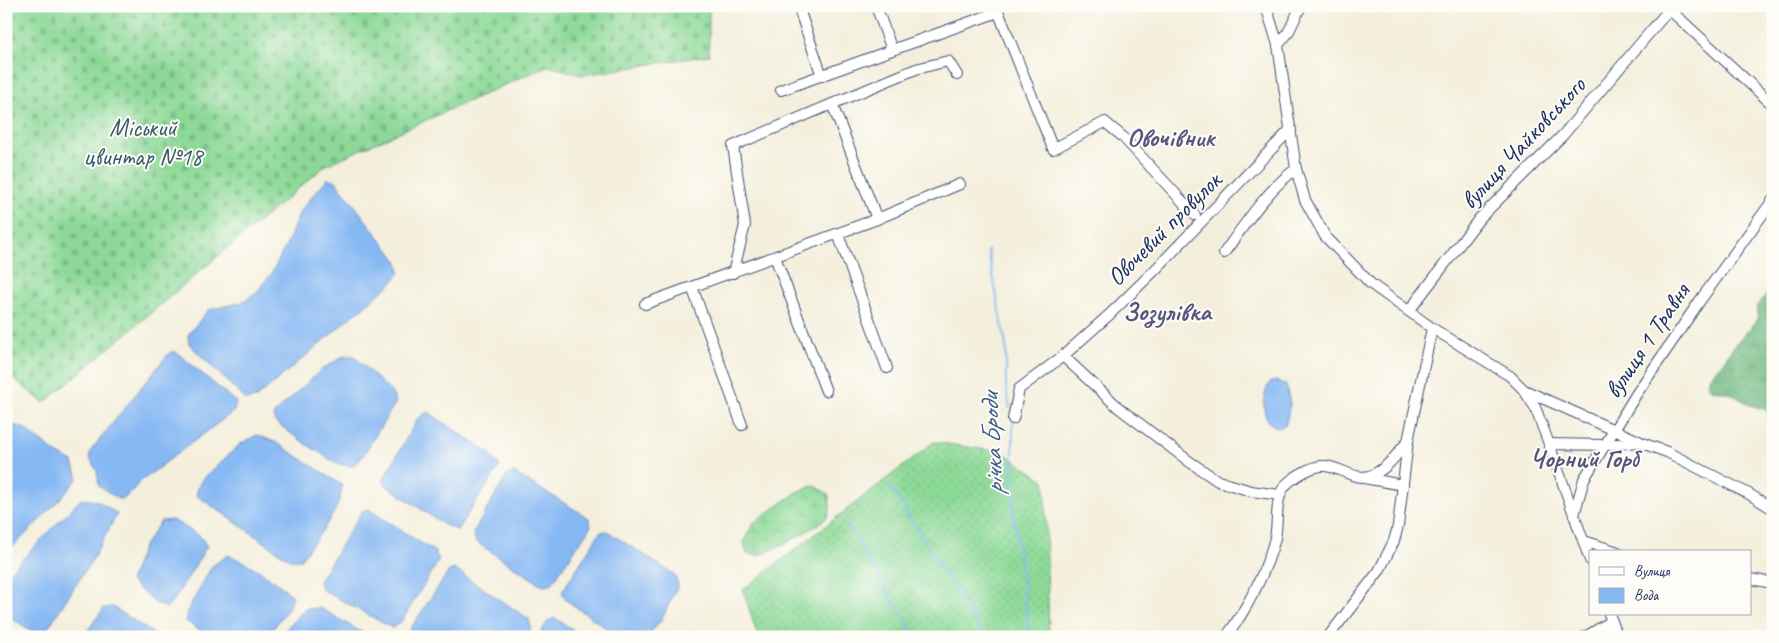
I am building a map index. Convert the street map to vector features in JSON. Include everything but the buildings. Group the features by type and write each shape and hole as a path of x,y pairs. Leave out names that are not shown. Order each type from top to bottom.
{"street":[{"path":"798,6 822,76"},
{"path":"876,6 892,50"},
{"path":"1266,6 1278,45 1296,168 1305,200 1325,236 1372,284 1432,328 1510,376 1523,389 1535,407 1589,557"},
{"path":"1278,45 1288,33 1301,6"},
{"path":"1669,7 1773,105"},
{"name":"вулиця Чайковського","path":"1409,311 1479,219 1563,135 1669,7"},
{"path":"781,90 892,50 997,9 1053,149 1105,122 1123,137 1195,215"},
{"path":"733,272 745,225 733,146 916,69 948,61 957,74"},
{"path":"832,104 878,219"},
{"name":"Овочевий провулок","path":"1013,419 1019,389 1063,356 1153,272 1291,130"},
{"path":"1224,253 1284,178 1296,168"},
{"path":"645,304 878,219 960,184"},
{"name":"вулиця 1 Травня","path":"1574,515 1584,479 1636,392 1773,200"},
{"path":"838,234 887,368"},
{"path":"775,257 826,392"},
{"path":"692,287 742,425"},
{"path":"1328,637 1369,585 1388,554 1398,526 1408,441 1432,328"},
{"path":"1063,356 1119,408 1218,481 1251,491 1280,495"},
{"path":"1523,389 1639,442 1667,452 1749,494 1773,509"},
{"path":"1358,477 1371,476 1384,468 1408,441"},
{"path":"1549,444 1606,445 1639,442"},
{"path":"1226,637 1242,614 1266,565 1277,528 1280,495 1282,489 1290,481 1315,467 1324,465 1358,477 1403,485"},
{"path":"1584,541 1612,550"},
{"path":"1752,579 1773,583"},
{"path":"1585,637 1611,618 1618,637"}],"green space":[{"name":"Міський цвинтар №18","path":"6,6 709,6 709,55 583,75 547,66 326,165 44,403 6,373"},
{"path":"1773,288 1773,422 1770,415 1764,409 1749,405 1732,394 1711,389 1707,385 1710,376 1754,324 1757,319 1758,304"},
{"path":"934,442 1002,452 1045,481 1049,637 758,637 743,590"},
{"path":"814,485 828,494 830,503 829,514 823,521 773,549 758,555 746,553 744,541 753,523 799,491"}],"water":[{"path":"327,179 335,180 398,262 400,272 393,282 256,398 246,400 189,344 188,335 208,310 242,302 257,292 271,274 287,244 300,211"},
{"path":"175,351 236,402 234,411 140,482 125,498 118,499 99,486 97,471 89,457 92,449 169,353"},
{"path":"344,356 354,356 391,392 396,402 361,459 352,466 337,464 274,421 274,414 321,370"},
{"path":"1277,381 1286,385 1290,404 1286,424 1279,428 1268,421 1264,409 1267,388 1270,382"},
{"path":"428,412 489,453 500,466 457,530 443,524 387,486 383,480 418,418"},
{"path":"13,425 24,428 56,453 73,462 78,478 6,554 6,426"},
{"path":"257,435 275,442 342,485 341,495 333,514 300,560 289,559 196,495 200,482 240,444"},
{"path":"514,473 589,518 591,526 551,585 543,586 476,542 473,533 507,475"},
{"path":"81,499 98,501 117,514 94,557 42,637 40,637 18,622 6,618 6,576"},
{"path":"368,509 435,552 439,560 401,622 392,628 321,589 319,581 362,511"},
{"path":"173,520 200,536 207,546 174,600 167,608 154,602 130,581 143,547 161,521"},
{"path":"607,531 675,575 678,585 662,619 647,637 619,637 566,600 562,592 600,532"},
{"path":"228,555 262,572 293,596 287,610 267,637 209,637 186,621 187,611 212,566"},
{"path":"454,569 529,619 531,628 525,637 413,637 410,629 449,571"},
{"path":"113,607 158,637 83,637 104,608"},
{"path":"320,608 370,637 279,637 304,609"},
{"path":"555,618 584,637 538,637 548,621"}],"waterway":[{"name":"річка Броди","path":"988,250 1006,346 1006,388 1010,408"},
{"name":"річка Броди","path":"1013,422 1013,509 1030,637"},
{"path":"889,485 986,637"},
{"path":"847,525 916,637"}],"district":[{"name":"Овочівник","path":"1171,137"},
{"name":"Зозулівка","path":"1167,311"},
{"name":"Чорний Горб","path":"1584,458"}]}
